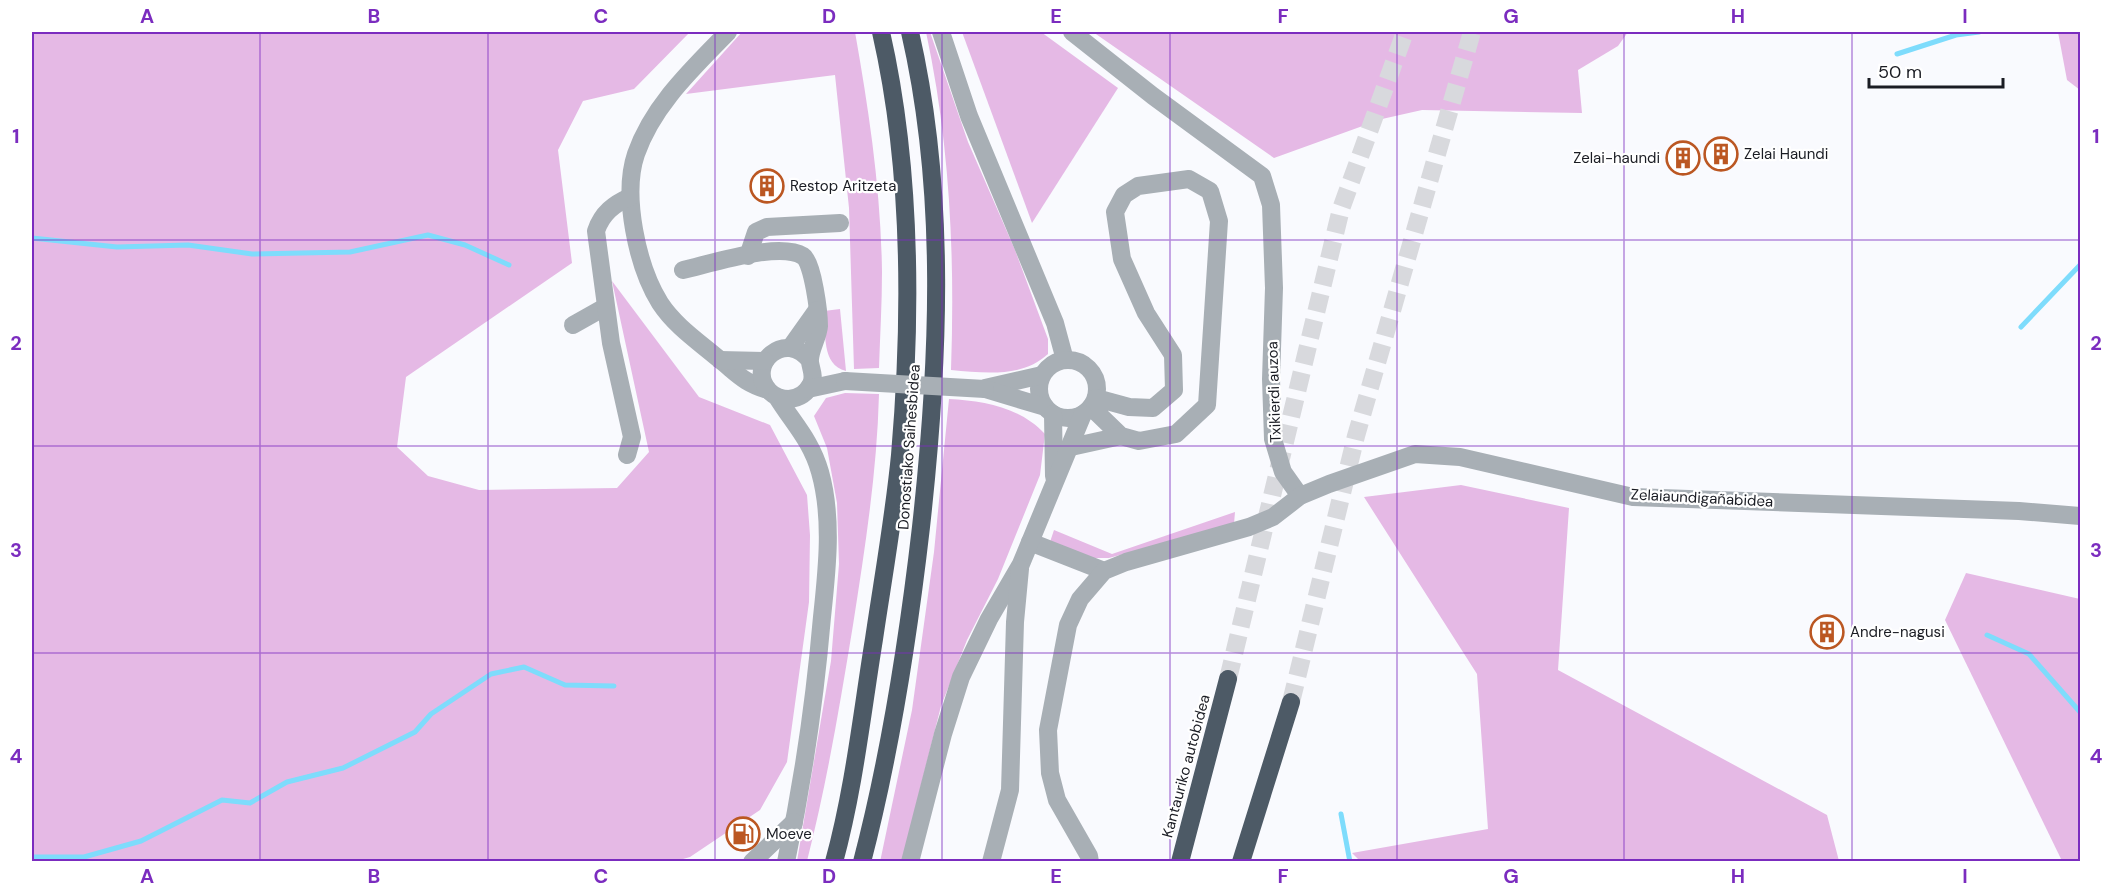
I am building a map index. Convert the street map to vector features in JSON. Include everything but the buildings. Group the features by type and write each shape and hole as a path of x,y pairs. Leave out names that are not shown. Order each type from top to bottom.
{"highway":[{"name":"Donostiako Saihesbidea","path":"834,861 845,821 858,742 900,455 906,334 906,247 899,145 881,32"},
{"name":"Donostiako Saihesbidea","path":"862,861 893,733 915,582 930,450 936,243 927,138 910,32"},
{"name":"Kantauriko autobidea","path":"1180,861 1228,679"},
{"path":"1241,861 1291,702"}],"street":[{"path":"728,32 678,84 659,111 636,153 630,183 634,224 641,256 660,303 696,340 748,384 792,399 805,392 845,381 985,388 1042,375"},
{"path":"941,32 969,116 1055,323 1065,360"},
{"name":"Txikierdi auzoa","path":"1072,32 1262,177 1271,205 1274,288 1271,379 1273,439 1283,472 1300,496"},
{"path":"985,388 1072,418 1090,406 1153,408 1174,390 1173,355 1146,313 1122,260 1115,212 1124,195 1138,186 1189,179 1210,191 1219,221 1207,405 1176,434 1139,441 1121,436 1071,447"},
{"path":"627,455 632,437 605,306 596,231 599,221 614,204 630,197"},
{"path":"607,212 634,224"},
{"path":"748,256 756,232 767,227 840,223"},
{"path":"683,270 768,252 793,252 804,257 812,269 819,325 811,364 813,378 805,392 805,435"},
{"path":"573,325 605,306"},
{"path":"790,348 816,310"},
{"path":"786,861 819,653 827,542 820,473 805,435 773,393 762,374 765,361 773,352 790,348 805,354 811,364 845,381"},
{"path":"720,360 765,361"},
{"path":"910,861 943,734 961,677 989,619 1021,564 1054,481 1090,406 1097,386 1094,375 1076,360 1065,360 1051,365 1042,375 1039,389 1049,411 1054,481"},
{"path":"1090,406 1121,436"},
{"name":"Zelaiaundigañabidea","path":"1300,496 1415,454 1460,457 1633,496 2019,511 2080,516"},
{"path":"1090,861 1057,801 1050,773 1048,730 1068,625 1080,599 1104,571 1126,562 1250,527 1273,518 1300,496"},
{"path":"1030,542 1104,571"},
{"path":"991,861 1003,792 1021,564"},
{"path":"752,861 794,822"}],"shaded area":[{"path":"32,32 690,32 634,89 583,101 558,150 572,263 406,377 397,447 428,476 479,490 617,488 649,452 612,281 699,397 770,425 807,495 810,535 809,602 787,762 760,810 690,857 676,861 32,861"},
{"path":"742,32 855,32 877,181 882,272 879,368 854,369 849,208 835,75 686,94"},
{"path":"926,32 930,32 968,142 1015,250 1048,339 1048,354 1027,367 990,373 951,370 951,242 946,158"},
{"path":"962,32 1041,32 1118,88 1032,223"},
{"path":"1093,32 1628,32 1618,46 1578,70 1582,113 1422,110 1382,119 1274,158"},
{"path":"2058,32 2080,32 2080,90 2067,80"},
{"path":"840,309 846,371 838,368 832,362 825,338 824,311"},
{"path":"845,393 879,394 873,481 853,625 827,773 807,861 797,861 831,661 839,564 837,503 827,448 814,416 826,398"},
{"path":"949,399 1001,407 1024,417 1035,425 1045,434 1040,475 998,579 967,640 941,706 902,861 880,862 912,710 934,552"},
{"path":"1461,485 1569,508 1558,670 1827,815 1839,861 1360,861 1352,853 1488,829 1477,674 1364,497"},
{"path":"1235,512 1234,524 1109,558 1093,558 1050,542 1054,530 1112,554"},
{"path":"1966,573 2080,599 2080,861 2062,861 1945,620"}],"waterway":[{"path":"1897,54 1956,35 1979,32"},
{"path":"32,238 117,247 188,245 252,254 350,252 428,235 465,245 509,265"},
{"path":"2021,327 2080,265"},
{"path":"1987,635 2029,654 2080,712"},
{"path":"32,857 84,857 141,841 222,800 250,803 287,782 343,768 415,732 431,714 491,674 524,667 565,685 614,686"},
{"path":"1341,814 1350,862"}],"tunnel":[{"path":"1228,679 1341,209 1405,32"},
{"path":"1291,702 1356,436 1472,32"}],"place":[{"name":"Zelai Haundi","path":"1721,154"},
{"name":"Zelai-haundi","path":"1683,158"},
{"name":"Restop Aritzeta","path":"767,186"},
{"name":"Andre-nagusi","path":"1827,632"},
{"name":"Moeve","path":"743,834"}]}
